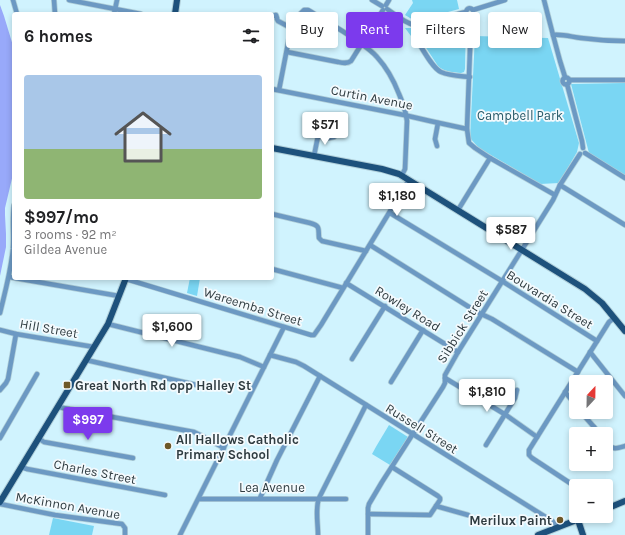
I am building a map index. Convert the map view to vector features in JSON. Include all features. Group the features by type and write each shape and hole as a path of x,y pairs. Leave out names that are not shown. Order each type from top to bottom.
{"main road":[{"path":"175,12 177,0"},
{"path":"274,148 396,172 402,175 586,289 598,299 625,331"},
{"path":"0,503 2,493 21,467 108,324 125,280"},
{"path":"613,505 625,501"},
{"path":"538,535 551,533 559,527 570,523"},
{"path":"579,523 583,535"}],"street":[{"path":"13,0 16,12"},
{"path":"54,0 55,12"},
{"path":"69,0 114,11 116,0"},
{"path":"372,0 411,24"},
{"path":"382,12 389,0"},
{"path":"466,12 469,8 473,10 505,0"},
{"path":"544,0 560,61 567,80 583,148 585,150 582,153 625,178"},
{"path":"302,12 304,10 311,12"},
{"path":"274,20 286,25"},
{"path":"554,35 561,34 581,38 625,41"},
{"path":"280,90 288,48"},
{"path":"287,52 345,63 351,60 359,48"},
{"path":"367,48 375,54 395,84 406,115 406,169 402,175"},
{"path":"422,48 434,67 439,71 470,77"},
{"path":"471,48 467,129 469,143 490,158 555,195"},
{"path":"567,80 625,80"},
{"name":"Curtin Avenue","path":"274,88 467,129"},
{"path":"437,146 435,139 438,123"},
{"path":"308,132 318,136 329,138 334,137"},
{"path":"314,156 318,136"},
{"name":"Sibbick Street","path":"368,535 369,504 443,387 446,372 458,352 522,250 560,185 582,153"},
{"path":"458,210 490,158"},
{"name":"Wareemba Street","path":"132,280 314,335 409,180"},
{"path":"560,185 625,225"},
{"name":"Bouvardia Street","path":"390,213 597,341"},
{"path":"274,214 316,225 319,229 319,238 322,241 366,251"},
{"path":"370,245 578,372"},
{"path":"0,313 9,277 12,254"},
{"path":"274,270 343,288"},
{"path":"26,280 119,296"},
{"name":"Rowley Road","path":"346,283 458,352"},
{"path":"352,359 385,306"},
{"path":"569,482 529,455 529,450 609,322 614,318"},
{"path":"108,324 240,357 264,367"},
{"path":"180,535 284,327"},
{"name":"Hill Street","path":"0,330 94,347"},
{"path":"391,382 423,330"},
{"path":"0,390 8,379 16,334"},
{"path":"590,352 625,396"},
{"name":"Russell Street","path":"270,355 301,364 552,521 559,527"},
{"path":"86,360 201,386"},
{"path":"0,438 38,374"},
{"path":"260,498 277,460 320,376"},
{"path":"445,378 506,415 537,437"},
{"path":"486,445 506,415 515,398 517,390"},
{"path":"565,392 569,397"},
{"path":"318,535 317,509 319,498 366,405"},
{"path":"58,407 194,432 224,448"},
{"path":"587,419 593,427"},
{"path":"38,438 44,442 133,458"},
{"path":"613,448 625,446"},
{"name":"Charles Street","path":"21,467 165,495"},
{"path":"368,514 430,515 440,500 438,496 392,467"},
{"name":"Lea Avenue","path":"199,499 346,499"},
{"name":"McKinnon Avenue","path":"0,503 56,515 122,524 125,528 125,535"},
{"path":"436,506 468,515"}],"green space":[{"path":"412,0 457,0 459,9 448,12 411,12 411,19 405,15 413,3"},
{"path":"405,28 411,28 411,36"},
{"name":"Campbell Park","path":"480,36 488,36 488,48 542,48 542,38 548,38 579,143 577,152 559,183 540,184 479,148 470,138 474,48 480,48"},
{"path":"426,48 465,48 464,72 449,71 438,66"},
{"path":"625,83 625,176 589,153 571,84"},
{"path":"190,280 200,280 197,296 187,293"},
{"path":"389,425 408,437 390,465 372,454"},
{"path":"53,518 94,526 92,535 49,535"}],"shaded area":[{"path":"0,5 12,42 12,178 5,208 6,247 0,276"}],"place":[{"name":"Great North Rd opp Halley St","path":"67,385"},
{"name":"All Hallows Catholic Primary School","path":"168,446"},
{"name":"Merilux Paint","path":"560,520"}]}
